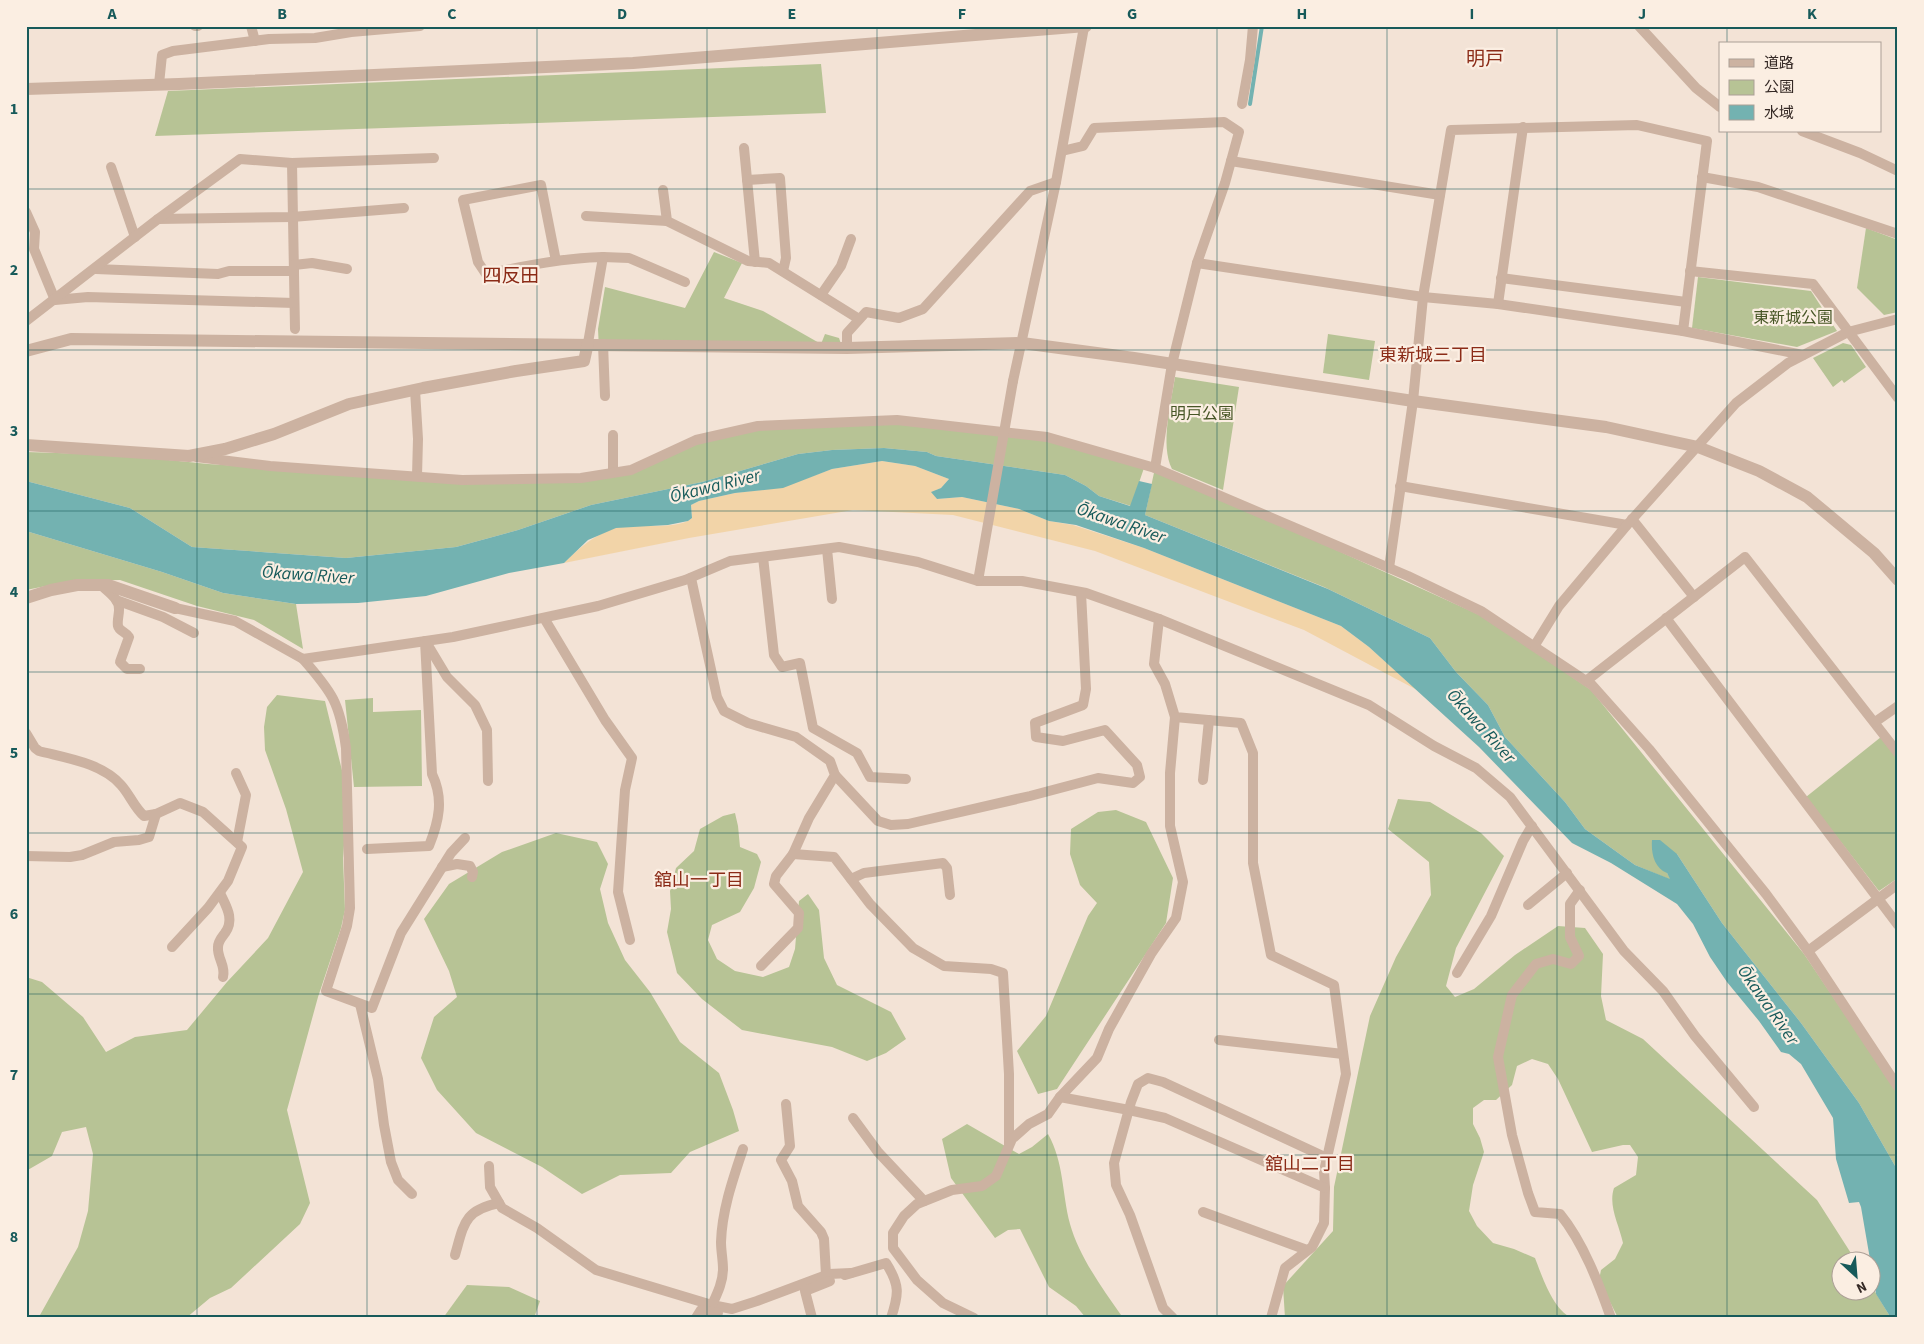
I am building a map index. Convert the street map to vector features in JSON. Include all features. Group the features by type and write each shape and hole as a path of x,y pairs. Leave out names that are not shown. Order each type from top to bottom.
{"street":[{"path":"251,26 255,41"},
{"path":"159,84 162,55 173,51 255,41 315,38 352,32 420,26"},
{"path":"1242,104 1250,60 1252,26"},
{"path":"1640,26 1696,88 1719,106"},
{"path":"26,88 633,63 1085,27 1056,182 1013,381 978,581"},
{"path":"1062,151 1083,146 1094,128 1224,122 1239,132 1197,263 1172,364 1155,468"},
{"path":"1389,568 1413,401 1423,297 1451,130 1637,125 1707,141 1683,331"},
{"path":"1498,304 1523,127"},
{"path":"1805,132 1898,170"},
{"path":"744,148 755,262"},
{"path":"26,321 96,269 158,219 240,159 292,163 434,158"},
{"path":"1231,161 1440,195"},
{"path":"292,163 295,329"},
{"path":"111,166 135,237"},
{"path":"1702,177 1758,187 1898,234"},
{"path":"747,180 780,178 786,258 783,272"},
{"path":"847,348 847,333 866,312 899,318 923,309 1030,191 1056,182"},
{"path":"556,261 541,185 463,200 478,262 486,274 556,261 570,258 629,258 685,282"},
{"path":"663,190 667,221"},
{"path":"158,219 292,217 404,208"},
{"path":"26,212 35,232 34,249 55,300"},
{"path":"586,216 667,221 740,258 748,261 769,263 859,319"},
{"path":"821,295 841,266 851,239"},
{"path":"189,456 224,449 274,434 349,404 516,371 584,361 603,257"},
{"path":"96,269 218,274 229,271 294,268 312,263 347,269"},
{"path":"1197,263 1423,297 1498,304 1683,331 1803,355"},
{"path":"1690,271 1812,284 1898,398"},
{"path":"1501,278 1686,302"},
{"path":"55,300 88,297 294,303"},
{"path":"1535,646 1559,606 1629,522 1698,448 1736,403 1788,363 1803,355 1848,332 1898,319"},
{"path":"26,351 71,339 847,348 1022,343 1413,401 1606,427 1698,448 1758,471 1807,497 1874,553 1898,580"},
{"path":"603,344 605,396"},
{"path":"415,390 418,476"},
{"path":"26,445 66,446 143,454 189,456 270,466 466,480 581,478 630,470 696,440 758,426 897,420 1047,437 1155,468 1389,568 1481,611 1592,685 1649,749 1766,894 1808,951 1898,1087"},
{"path":"613,436 613,472"},
{"path":"1400,486 1629,522 1694,597"},
{"path":"303,659 453,637 544,618 598,606 691,578 730,561 839,547 918,562 978,581 1022,581 1081,593 1159,619 1369,705 1434,746 1476,768 1510,798 1624,951 1664,991 1695,1036 1754,1107"},
{"path":"826,549 832,599"},
{"path":"763,557 774,655 782,667 800,663 813,728 857,754 870,776 906,779"},
{"path":"1586,681 1745,557 1898,753"},
{"path":"691,578 717,697 724,711 748,722 796,737 830,761 835,775 878,821 891,826 908,824 1030,796 1098,778 1133,783 1140,777 1137,764 1105,730 1063,741 1036,737 1035,723 1083,705 1086,689 1081,593"},
{"path":"26,598 51,590 77,585 108,585 176,608 236,621 303,659 327,687 337,704 343,724 346,748 350,908 347,926 326,991 372,1008 401,933 451,853 465,838"},
{"path":"101,585 120,606 118,626 129,637 120,662 127,669 140,669"},
{"path":"116,600 163,617 194,633"},
{"path":"544,618 605,720 632,758 625,790 618,892 630,940"},
{"path":"1666,618 1898,924"},
{"path":"974,1318 943,1303 917,1280 893,1248 893,1233 904,1216 917,1204 952,1190 982,1186 996,1176 1012,1139 1029,1124 1048,1114 1060,1097 1096,1058 1109,1029 1150,954 1176,918 1183,882 1170,826 1170,773 1175,716 1165,684 1154,664 1159,619"},
{"path":"425,641 447,678 476,705 487,730 488,781"},
{"path":"367,849 429,846 438,825 438,788 432,774 425,641"},
{"path":"1875,722 1898,706"},
{"path":"1175,716 1241,723 1252,753 1253,863 1271,955 1334,985 1346,1074 1324,1171 1324,1223 1312,1247 1285,1268 1271,1318"},
{"path":"1203,780 1209,720"},
{"path":"26,734 35,748 40,751 84,762 121,785 136,810 144,816 156,814 180,803 203,812 242,847 228,881 172,946"},
{"path":"236,773 246,795 237,842"},
{"path":"760,966 798,928 800,914 774,884 776,876 793,854 809,818 835,775"},
{"path":"26,856 70,858 114,842 139,840 149,837 156,814"},
{"path":"1457,973 1491,916 1523,841 1532,826"},
{"path":"793,854 834,857 870,904 913,948 944,966 992,969 1003,973 1010,1074 1009,1145"},
{"path":"442,867 464,864 470,866 473,872 472,877"},
{"path":"851,879 864,873 943,864 947,868 950,895"},
{"path":"1528,906 1567,872"},
{"path":"1808,951 1898,884"},
{"path":"1580,890 1570,904 1570,936 1579,956 1571,964 1553,959 1536,964 1512,996 1498,1057 1512,1135 1528,1193 1536,1212 1560,1214 1567,1223 1587,1261 1611,1318"},
{"path":"220,892 230,917 229,927 218,944 218,954 224,968 223,977"},
{"path":"360,1004 378,1079 391,1162 398,1180 412,1194"},
{"path":"1219,1040 1343,1054"},
{"path":"1174,1318 1163,1308 1130,1215 1116,1185 1114,1163 1128,1110 1138,1084 1148,1078 1164,1082 1327,1158"},
{"path":"1060,1097 1165,1118 1325,1188"},
{"path":"786,1104 790,1146 781,1160 792,1181 798,1206 821,1232 824,1239 826,1275"},
{"path":"853,1118 878,1152 924,1201"},
{"path":"711,1312 720,1287 723,1271 721,1242 725,1214 733,1179 743,1149"},
{"path":"489,1166 490,1187 502,1208 537,1228 596,1270 711,1312"},
{"path":"456,1254 463,1227 469,1218 475,1211 485,1206 499,1203"},
{"path":"1203,1212 1308,1250"},
{"path":"812,1318 805,1291 850,1273 886,1263 898,1255"},
{"path":"886,1263 897,1283 897,1300 890,1318"},
{"path":"696,1318 701,1310 727,1315 733,1312 732,1309 826,1275 850,1273"}],"green space":[{"path":"821,64 826,113 155,136 168,91"},
{"path":"1866,228 1898,240 1898,312 1884,315 1857,288"},
{"path":"714,252 742,263 724,298 763,311 821,344 825,334 839,338 841,344 599,349 598,329 605,287 685,308"},
{"name":"東新城公園","path":"1698,277 1811,291 1837,331 1797,347 1692,328"},
{"path":"1328,334 1375,341 1369,380 1323,373"},
{"path":"1843,343 1851,345 1866,367 1844,383 1842,380 1833,387 1813,358"},
{"name":"明戸公園","path":"1175,377 1239,387 1223,490 1172,469 1167,448 1167,436"},
{"path":"897,420 1047,437 1144,468 1131,506 1099,496 1086,486 1065,475 936,456 927,452 884,448 832,450 798,454 702,482 591,505 518,530 456,547 346,558 192,547 130,508 26,481 26,452 119,455 208,464 462,480 581,478 631,469 701,439 758,426"},
{"path":"1155,468 1484,617 1591,690 1804,954 1898,1093 1898,1171 1859,1103 1801,1023 1722,923 1677,854 1667,873 1671,880 1635,865 1585,829 1565,802 1505,737 1488,705 1456,672 1430,638 1324,587 1145,515"},
{"path":"26,531 162,572 223,593 296,604 303,649 254,620 197,606 120,580 71,581 26,590"},
{"path":"277,695 325,701 348,795 343,858 345,910 341,928 318,997 287,1110 310,1203 300,1224 231,1288 210,1298 186,1318 45,1318 40,1315 78,1247 88,1211 93,1154 86,1127 62,1132 52,1156 26,1171 26,977 42,982 83,1017 106,1052 135,1037 187,1030 227,982 268,938 303,872 286,809 265,750 264,727 267,707"},
{"path":"373,698 373,712 421,710 422,786 354,787 345,700"},
{"path":"1881,737 1898,759 1898,878 1879,891 1806,797"},
{"path":"1398,799 1430,802 1481,833 1504,856 1456,948 1446,986 1455,997 1474,989 1515,955 1558,926 1585,928 1603,954 1601,996 1606,1020 1643,1039 1817,1200 1850,1252 1832,1252 1832,1302 1881,1302 1891,1318 1618,1318 1599,1280 1601,1270 1615,1259 1623,1243 1612,1202 1614,1188 1636,1175 1638,1157 1630,1145 1592,1152 1558,1079 1548,1064 1532,1059 1517,1066 1512,1085 1496,1100 1484,1100 1473,1108 1473,1124 1484,1152 1473,1185 1469,1211 1477,1226 1493,1243 1535,1258 1554,1300 1565,1314 1572,1318 1285,1318 1283,1286 1333,1231 1334,1187 1370,1016 1396,957 1431,895 1429,862 1388,829"},
{"path":"1116,810 1146,822 1173,878 1166,923 1057,1089 1038,1094 1017,1051 1046,1016 1088,916 1097,903 1080,885 1070,854 1071,829 1098,812"},
{"path":"735,813 740,847 757,854 761,862 754,888 740,912 712,925 708,940 717,959 735,971 763,977 789,967 795,949 799,901 808,894 819,910 824,958 837,985 891,1012 906,1039 886,1053 867,1061 832,1047 742,1030 702,999 677,973 667,932 671,909 670,891 676,868 694,851 700,829 723,816"},
{"path":"556,833 597,842 608,864 600,889 608,923 625,960 650,992 680,1042 719,1073 739,1131 690,1152 671,1173 620,1175 582,1194 542,1167 476,1133 437,1090 421,1058 434,1017 457,997 449,971 424,919 449,884 502,852"},
{"path":"967,1124 1019,1154 1032,1147 1048,1134 1057,1156 1067,1213 1074,1236 1092,1271 1121,1315 1116,1318 1086,1318 1076,1306 1049,1287 1020,1229 1008,1230 995,1238 951,1178 942,1139"},
{"path":"467,1285 509,1287 540,1301 534,1318 443,1318"}],"sand":[{"path":"882,461 915,466 949,479 941,488 932,492 937,499 962,497 1019,509 1049,521 1073,525 1144,548 1341,626 1369,647 1417,690 1304,630 1095,551 953,515 853,510 689,538 564,563 587,542 615,528 666,526 685,522 692,518 691,505 699,501 735,493 783,487 832,469"}],"water":[{"name":"Ōkawa River","path":"884,448 927,452 936,456 1065,475 1086,486 1099,496 1130,506 1139,481 1152,484 1145,515 1328,589 1430,638 1456,672 1488,705 1505,737 1565,802 1585,829 1635,865 1670,879 1667,873 1656,864 1652,850 1652,840 1660,840 1677,854 1722,923 1801,1023 1859,1103 1898,1171 1898,1318 1891,1318 1881,1302 1882,1252 1869,1252 1859,1202 1849,1203 1836,1159 1833,1118 1801,1064 1789,1054 1781,1052 1759,1021 1727,982 1710,957 1693,924 1677,904 1611,863 1572,843 1479,747 1369,647 1341,626 1144,548 1076,525 1049,521 1019,509 962,497 937,499 931,492 941,488 949,479 915,466 882,461 832,469 783,488 735,493 699,501 691,505 692,518 688,521 668,525 616,528 588,540 564,563 509,573 426,596 358,603 296,604 223,593 162,572 26,531 26,481 130,508 192,547 346,558 456,547 518,530 591,505 702,482 798,454 832,450"}],"waterway":[{"path":"1250,104 1262,26"}],"district":[{"name":"明戸","path":"1485,59"},
{"name":"四反田","path":"511,276"},
{"name":"東新城三丁目","path":"1433,355"},
{"name":"舘山一丁目","path":"699,880"},
{"name":"舘山二丁目","path":"1310,1164"}]}
